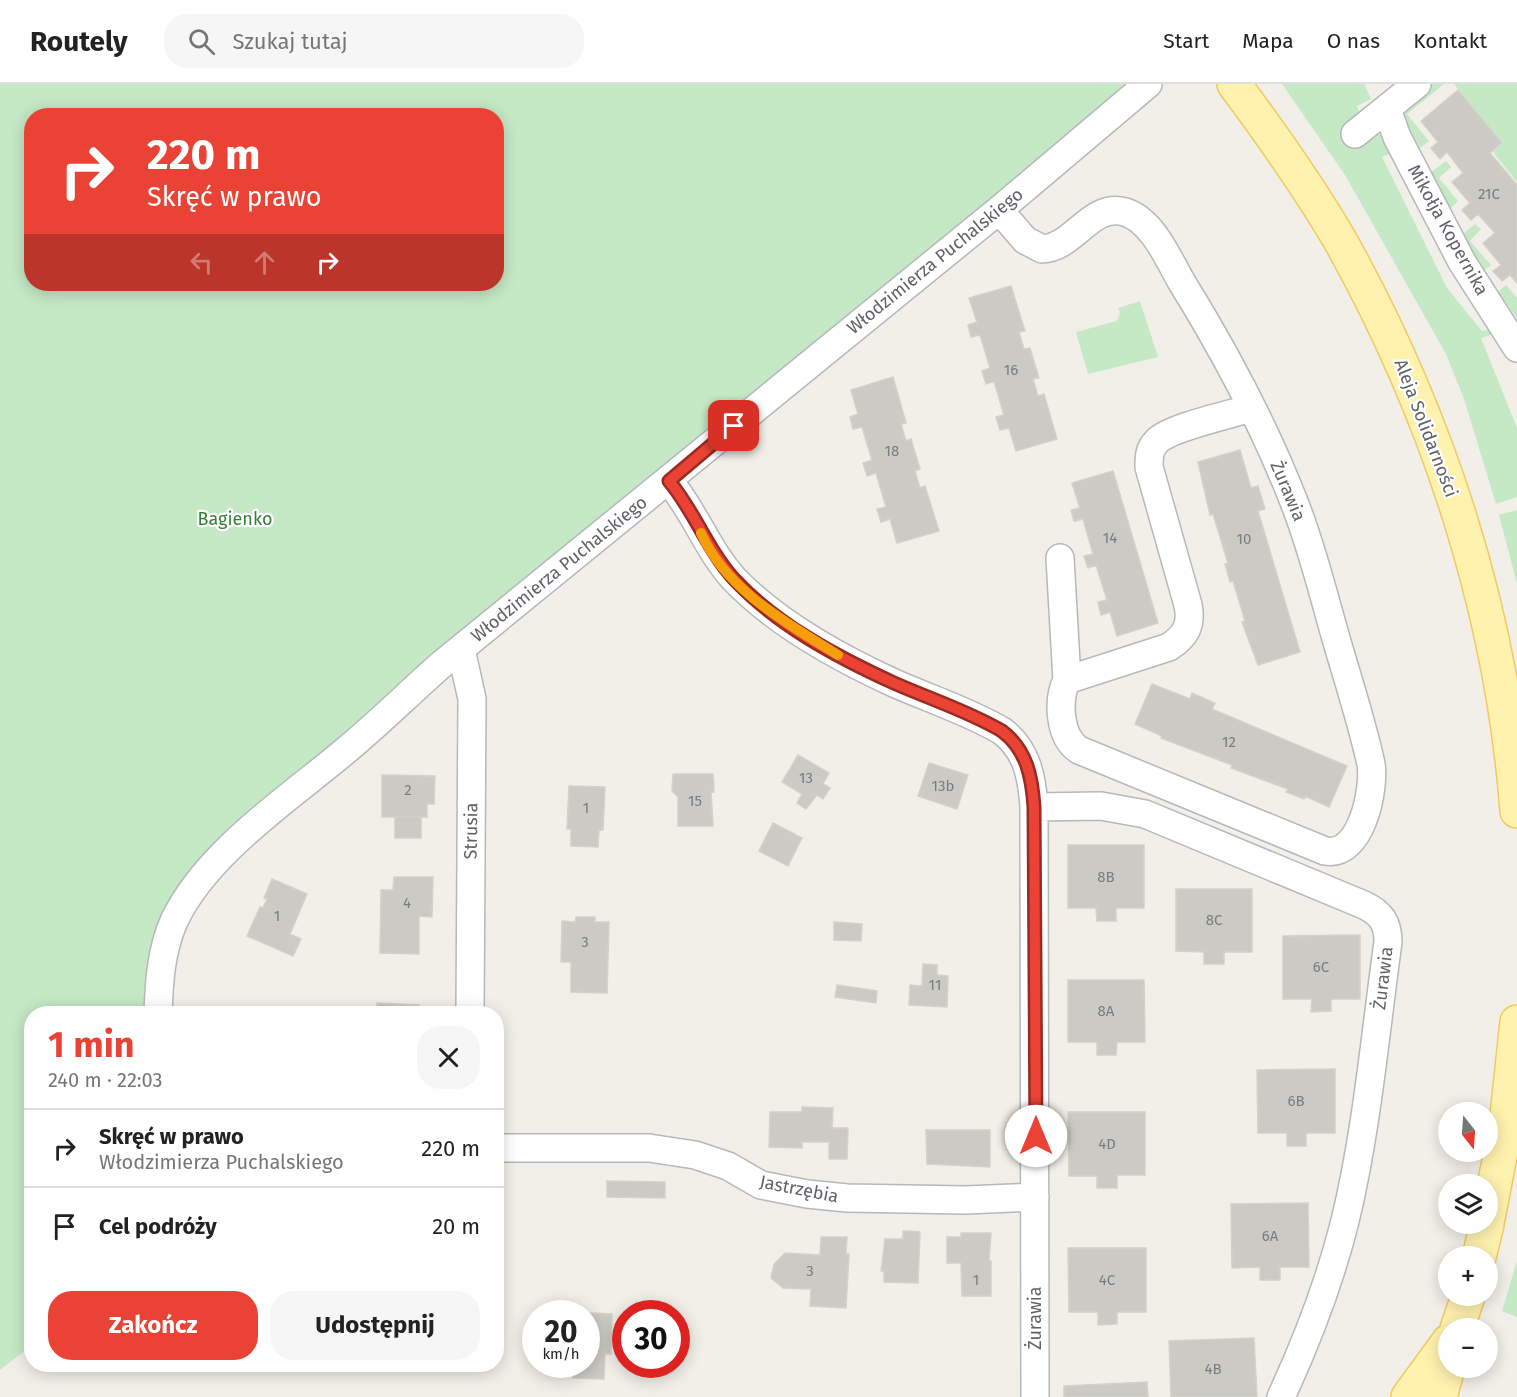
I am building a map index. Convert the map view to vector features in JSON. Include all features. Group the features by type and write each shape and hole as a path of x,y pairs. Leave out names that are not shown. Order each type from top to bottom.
{"main road":[{"name":"Aleja Solidarności","path":"1234,84 1291,164 1340,240 1374,304 1416,395 1453,496 1489,629 1507,721 1517,811"},
{"path":"1497,1174 1506,1125 1517,1022"},
{"path":"1408,1397 1438,1356"},
{"path":"1440,1397 1445,1378"}],"street":[{"name":"Włodzimierza Puchalskiego","path":"158,1006 160,975 169,936 180,910 198,883 242,839 385,718 461,649 999,210 1148,84"},
{"path":"1355,134 1417,84"},
{"name":"Mikołja Kopernika","path":"1386,109 1392,126 1462,262 1517,348"},
{"name":"Żurawia","path":"999,210 1025,240 1042,249 1062,244 1102,213 1116,210 1137,218 1155,239 1187,289 1251,408 1297,509 1369,754 1372,774 1371,794 1351,842 1336,852 1325,851 1079,750 1069,742 1064,731 1063,699 1067,680 1060,558"},
{"path":"1067,680 1078,674 1161,650 1176,643 1186,632 1189,613 1151,476 1149,452 1164,436 1251,408"},
{"name":"Żurawia","path":"669,481 690,508 711,551 736,580 770,611 865,669 971,715 1012,738 1027,764 1034,807 1035,1397"},
{"name":"Strusia","path":"461,649 472,699 470,1006"},
{"name":"Żurawia","path":"1034,807 1101,807 1145,814 1364,904 1374,910 1385,922 1388,942 1367,1098 1345,1220 1312,1321 1281,1397"},
{"name":"Jastrzębia","path":"504,1148 649,1148 695,1155 728,1166 762,1185 827,1196 966,1200 1035,1197"}],"green space":[{"name":"Bagienko","path":"0,84 1127,84 959,226 693,442 208,858 148,1006 24,1006 24,1351 0,1370"},
{"path":"1282,84 1364,84 1371,99 1357,106 1368,135 1392,135 1398,150 1382,157 1447,288 1482,331 1493,328 1494,334 1481,338 1517,428 1517,497 1496,504 1464,399 1446,354 1345,175"},
{"path":"1432,84 1444,84 1407,114 1429,141 1420,148 1401,112"},
{"path":"1454,84 1517,84 1517,182 1493,152 1503,143"},
{"path":"1446,161 1451,167 1439,178 1458,201 1449,210 1431,172"},
{"path":"1475,224 1481,229 1470,241 1491,265 1483,271 1462,235"},
{"path":"1506,285 1517,298 1517,318 1498,292"},
{"path":"1140,301 1158,357 1088,374 1076,332 1117,321 1120,313 1118,308"},
{"path":"1517,510 1517,584 1499,515"},
{"path":"1517,1261 1517,1317 1502,1311"}],"building":[{"path":"1458,90 1502,143 1490,153 1517,185 1517,283 1510,275 1502,281 1493,271 1501,265 1483,243 1495,233 1478,214 1471,220 1462,210 1470,203 1452,182 1463,173 1447,152 1440,159 1431,148 1438,142 1421,121"},
{"path":"1011,286 1025,331 1019,332 1024,349 1030,348 1039,378 1033,379 1038,396 1044,394 1057,439 1016,451 1009,428 1000,430 996,417 1004,415 994,381 986,384 982,371 990,368 980,335 971,337 968,325 977,322 969,298"},
{"path":"893,377 906,423 901,424 906,441 911,439 920,469 915,471 920,488 925,486 939,531 897,543 890,519 881,522 877,509 886,507 876,473 867,476 863,463 872,460 862,427 853,429 850,417 858,414 851,390"},
{"path":"1240,450 1251,488 1258,486 1265,509 1258,511 1300,652 1258,665 1242,622 1245,621 1233,581 1230,582 1225,564 1228,563 1213,514 1210,515 1198,462"},
{"path":"1113,471 1158,623 1117,636 1110,612 1101,615 1098,602 1107,600 1096,565 1088,568 1084,556 1093,554 1083,519 1074,521 1071,510 1080,508 1072,483"},
{"path":"1152,684 1190,699 1192,693 1215,703 1212,709 1347,766 1329,807 1305,796 1304,799 1286,792 1288,789 1231,768 1232,765 1161,738 1162,736 1135,724"},
{"path":"798,755 829,773 823,784 830,788 823,799 817,795 806,809 797,803 802,794 782,782"},
{"path":"929,763 968,775 957,809 918,796"},
{"path":"673,774 713,774 714,792 711,791 713,826 678,826 678,797 672,791"},
{"path":"382,775 435,776 434,804 427,804 427,817 382,817"},
{"path":"569,786 605,787 603,830 599,830 598,847 571,846 571,829 567,829"},
{"path":"395,817 421,817 421,838 395,838"},
{"path":"773,823 802,838 788,866 759,851"},
{"path":"1068,845 1144,845 1144,908 1116,908 1116,921 1097,921 1096,908 1068,908"},
{"path":"394,877 433,877 432,917 419,916 419,954 380,953 381,890 393,890"},
{"path":"272,879 307,894 290,934 301,939 293,956 247,936 260,907 263,908 267,899 264,898"},
{"path":"1176,889 1252,889 1252,952 1224,952 1224,964 1204,964 1204,952 1176,951"},
{"path":"576,917 595,917 595,922 609,922 607,993 571,992 571,962 561,962 562,921 575,922"},
{"path":"834,922 862,924 861,941 834,940"},
{"path":"1360,935 1360,999 1331,999 1331,1011 1311,1012 1312,999 1283,999 1283,936"},
{"path":"923,964 937,965 937,975 948,976 947,1007 909,1005 910,985 922,986"},
{"path":"1068,980 1144,980 1145,1042 1117,1042 1116,1055 1097,1055 1097,1042 1068,1042"},
{"path":"837,985 877,991 876,1003 835,997"},
{"path":"377,1003 419,1005 419,1006 377,1006"},
{"path":"1335,1069 1335,1133 1306,1133 1306,1146 1287,1146 1287,1133 1258,1133 1257,1070"},
{"path":"802,1107 833,1108 832,1128 848,1128 847,1159 829,1159 829,1142 802,1142 802,1148 769,1147 770,1112 802,1112"},
{"path":"1068,1112 1145,1112 1145,1175 1117,1175 1117,1188 1097,1188 1097,1176 1069,1176"},
{"path":"926,1130 990,1130 990,1167 927,1164"},
{"path":"607,1181 665,1182 665,1198 607,1197"},
{"path":"1308,1203 1309,1267 1280,1267 1280,1280 1260,1280 1260,1267 1232,1268 1231,1204"},
{"path":"903,1231 920,1232 918,1283 884,1282 884,1271 881,1271 885,1239 903,1239"},
{"path":"961,1233 991,1233 989,1261 991,1261 991,1296 962,1296 961,1263 947,1263 947,1237 961,1237"},
{"path":"821,1237 847,1237 846,1254 849,1254 846,1308 810,1306 811,1289 783,1288 771,1278 774,1264 785,1253 820,1255"},
{"path":"1068,1248 1146,1248 1146,1312 1117,1312 1117,1324 1098,1325 1098,1312 1069,1312"},
{"path":"600,1313 612,1314 611,1354 605,1354 604,1379 573,1378 600,1378"},
{"path":"1254,1338 1257,1397 1171,1397 1169,1341"},
{"path":"1147,1382 1148,1397 1064,1397 1064,1386"}],"slow traffic":[{"path":"701,533 711,551 752,597 786,623 838,655"}],"route":[{"path":"734,426 669,481 690,508 702,536 723,566 752,597 770,611 838,655 1002,731 1012,738 1027,764 1032,778 1034,807 1036,1136"}]}
